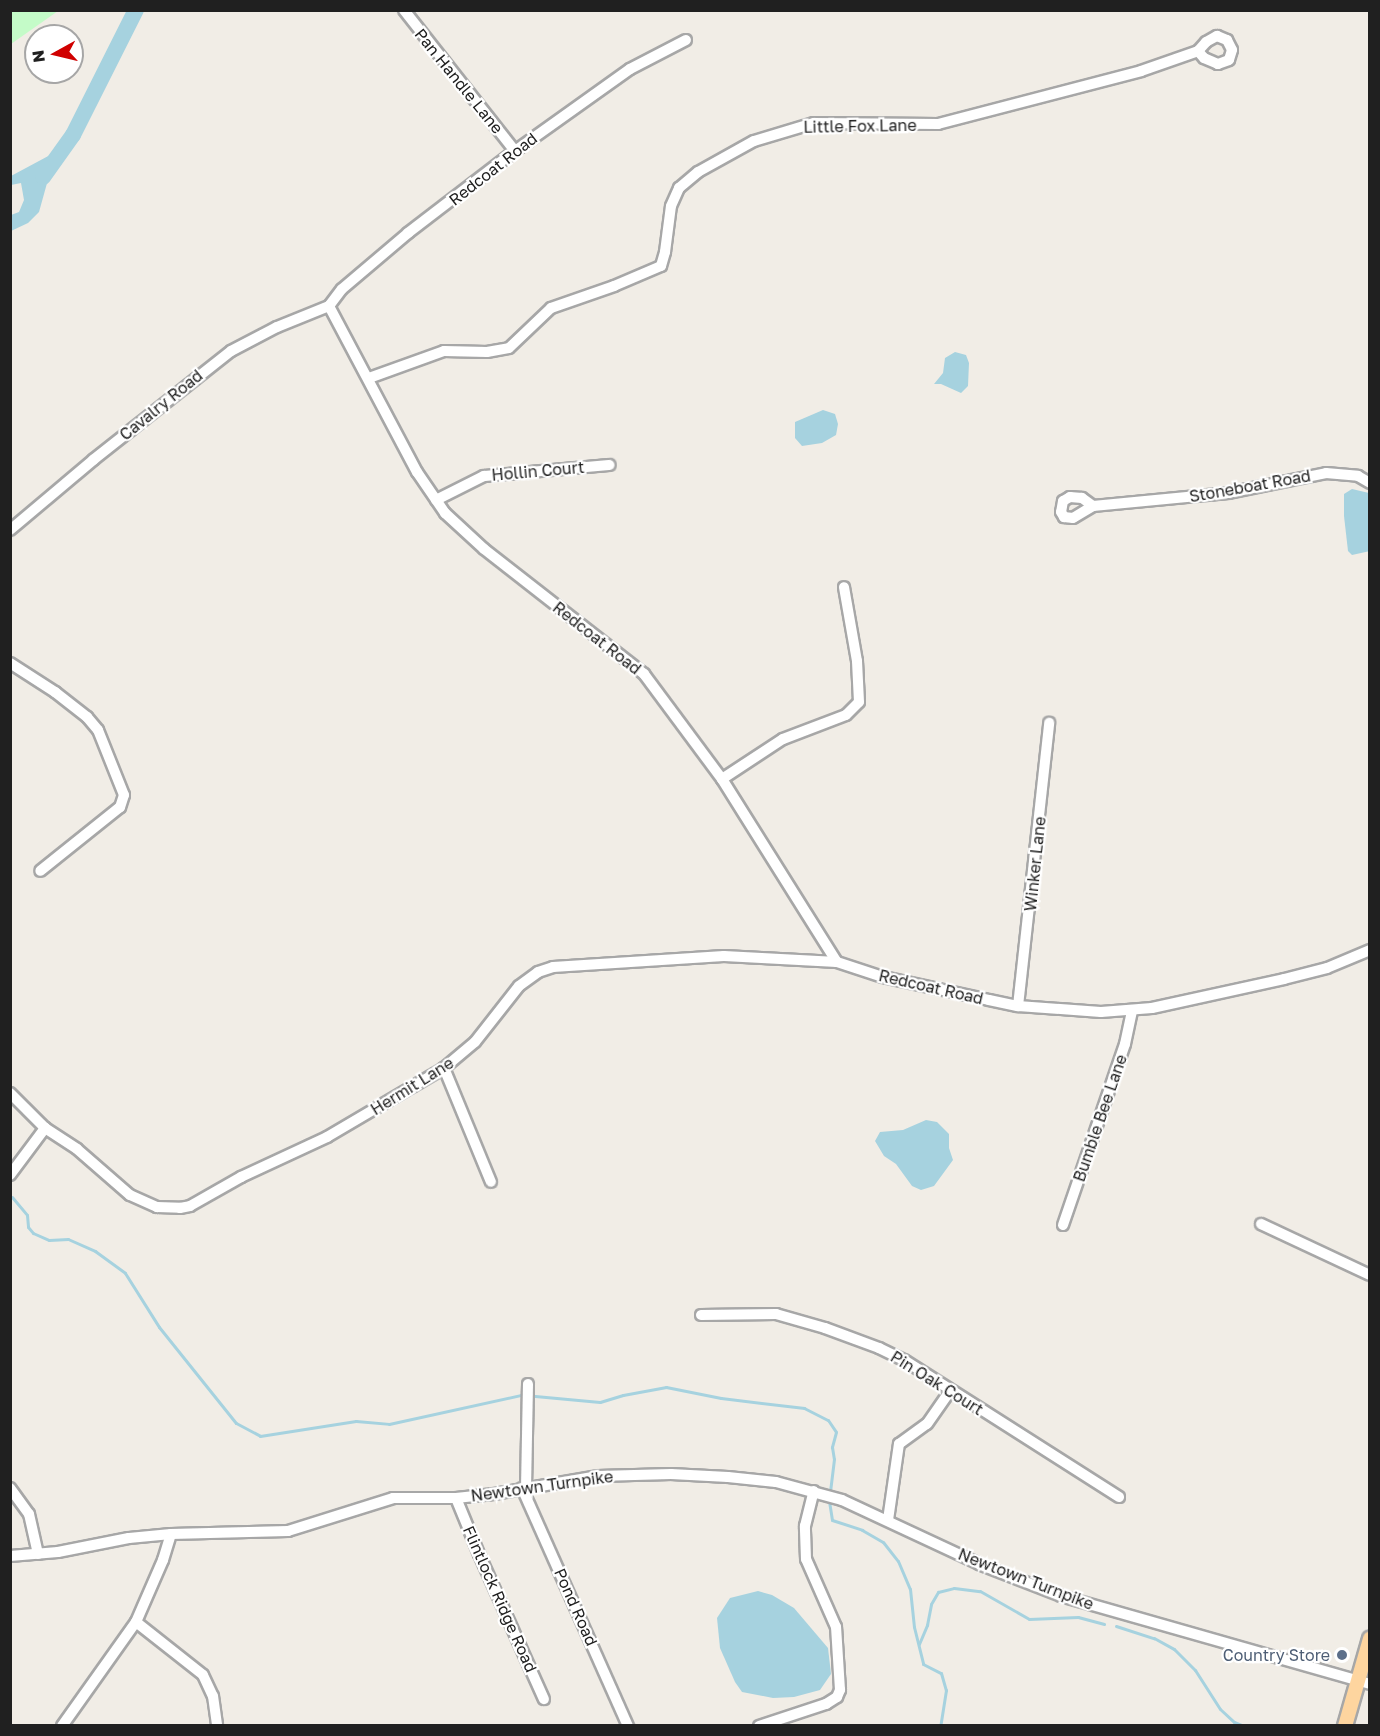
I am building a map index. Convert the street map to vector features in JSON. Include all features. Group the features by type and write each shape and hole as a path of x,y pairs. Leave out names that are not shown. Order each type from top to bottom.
{"main road":[{"path":"1345,1725 1363,1682 1370,1639"}],"street":[{"name":"Pan Handle Lane","path":"404,10 515,151"},
{"name":"Redcoat Road","path":"686,40 630,69 515,151 391,247 342,289 329,306 417,472 436,500 452,520 484,549 644,674 722,779 837,962 883,977 1018,1005 1074,1011 1132,1011 1327,968 1370,950"},
{"name":"Little Fox Lane","path":"369,378 444,351 487,352 509,348 551,308 614,286 661,266 671,206 678,188 698,172 754,141 814,123 938,124 1141,71 1198,51"},
{"name":"Cavalry Road","path":"10,530 121,437 231,351 277,327 329,306"},
{"name":"Hollin Court","path":"436,500 484,476 610,465"},
{"name":"Stoneboat Road","path":"1093,506 1228,493 1326,473 1358,476 1370,483"},
{"path":"722,779 783,740 846,715 859,702 857,661 844,588"},
{"path":"10,663 55,692 87,717 98,730 124,795 120,807 40,871"},
{"name":"Winker Lane","path":"1018,1005 1049,723"},
{"name":"Hermit Lane","path":"10,1093 45,1128 77,1149 130,1195 157,1207 180,1208 190,1206 241,1177 327,1137 444,1068 475,1042 519,986 538,972 553,967 724,956 837,962"},
{"name":"Bumble Bee Lane","path":"1063,1225 1125,1044 1132,1011"},
{"path":"444,1068 491,1182"},
{"path":"10,1175 45,1128"},
{"path":"1261,1224 1370,1275"},
{"name":"Pin Oak Court","path":"701,1315 776,1314 825,1328 904,1360 1119,1497"},
{"path":"524,1488 528,1383"},
{"path":"888,1520 899,1444 927,1424 950,1391"},
{"name":"Newtown Turnpike","path":"10,1556 38,1554 129,1538 171,1534 288,1530 393,1498 456,1498 598,1476 672,1474 776,1482 830,1496 888,1520 980,1564 1061,1596 1363,1682"},
{"path":"10,1488 29,1514 38,1554"},
{"name":"Pond Road","path":"524,1488 628,1725"},
{"path":"759,1725 826,1704 837,1697 840,1690 836,1627 806,1559 805,1526 814,1491"},
{"name":"Flintlock Ridge Road","path":"456,1498 544,1699"},
{"path":"62,1725 136,1622 159,1571 171,1534"},
{"path":"136,1622 203,1675 213,1696 217,1725"}],"green space":[{"path":"11,10 58,10 39,24 24,24 24,35 11,44"}],"water":[{"path":"52,154 58,163 49,176 39,212 28,223 11,231 11,215 19,212 24,200 21,183 11,185 11,176"},
{"path":"955,352 966,355 969,363 968,386 961,393 941,384 934,384 943,373 945,358"},
{"path":"823,410 835,414 838,424 836,435 822,443 802,446 795,438 795,422"},
{"path":"1352,489 1369,493 1370,551 1352,555 1348,551 1344,494"},
{"path":"926,1120 937,1122 949,1134 949,1148 953,1160 934,1186 921,1190 912,1186 896,1164 884,1156 875,1141 880,1132 903,1130"},
{"path":"758,1591 772,1595 794,1608 828,1648 831,1674 820,1690 794,1697 773,1698 742,1692 735,1682 720,1648 717,1618 730,1598"}],"waterway":[{"path":"43,177 73,135 136,10"},
{"path":"12,1197 27,1215 28,1227 33,1233 49,1240 68,1239 95,1251 125,1273 159,1327 236,1423 260,1436 356,1421 389,1424 525,1394"},
{"path":"535,1396 600,1402 666,1387 721,1398 804,1408 828,1420 836,1432 832,1447 834,1459 830,1494"},
{"path":"829,1501 832,1520 862,1530 883,1542 898,1561 910,1589 914,1627 923,1664 941,1673 946,1690 940,1726"},
{"path":"919,1644 927,1625 931,1604 938,1592 954,1588 980,1591 1029,1619 1078,1617 1104,1624"},
{"path":"1116,1626 1154,1638 1174,1649 1195,1670 1220,1709 1234,1722 1244,1726"}],"place":[{"name":"Country Store","path":"1342,1655"}]}
